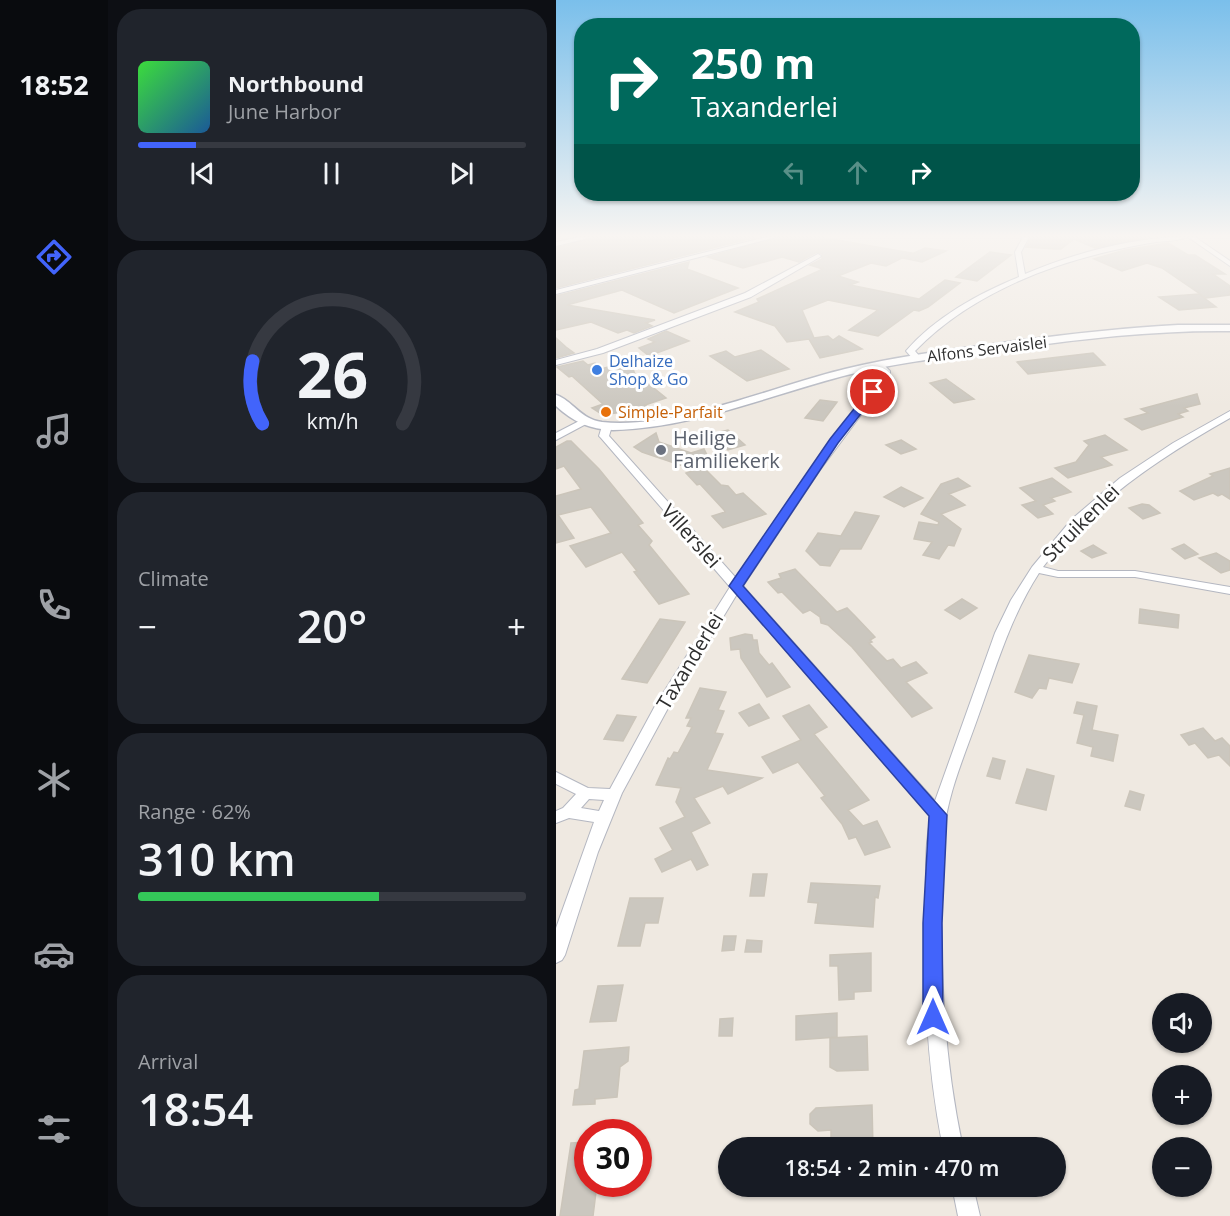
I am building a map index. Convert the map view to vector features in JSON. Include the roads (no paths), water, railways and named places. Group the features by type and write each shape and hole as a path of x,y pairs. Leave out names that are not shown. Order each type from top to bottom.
{"street":[{"path":"556,363 600,351 750,294"},
{"path":"917,358 910,351 919,340 988,294"},
{"name":"Alfons Servaislei","path":"607,426 692,416 817,379 917,358 1168,328 1230,328"},
{"name":"Taxanderlei","path":"556,955 579,883 614,795 676,682 736,586 833,441 886,375 886,371 879,365"},
{"path":"556,399 583,422 607,426"},
{"name":"Struikenlei","path":"938,815 991,660 1009,615 1036,569 1061,537 1104,496 1190,436 1230,414"},
{"path":"556,437 583,422"},
{"name":"Villerslei","path":"607,426 604,436 938,815"},
{"path":"1036,569 1058,574 1135,574 1230,591"},
{"path":"556,777 586,793 614,795"},
{"path":"562,814 586,793"},
{"path":"562,814 606,818"},
{"path":"938,815 933,923 933,1017 951,1137"},
{"path":"965,1197 969,1216"}],"place":[{"name":"Delhaize Shop & Go","path":"597,370"},
{"name":"Simple-Parfait","path":"606,412"},
{"name":"Heilige Familiekerk","path":"661,450"}]}
